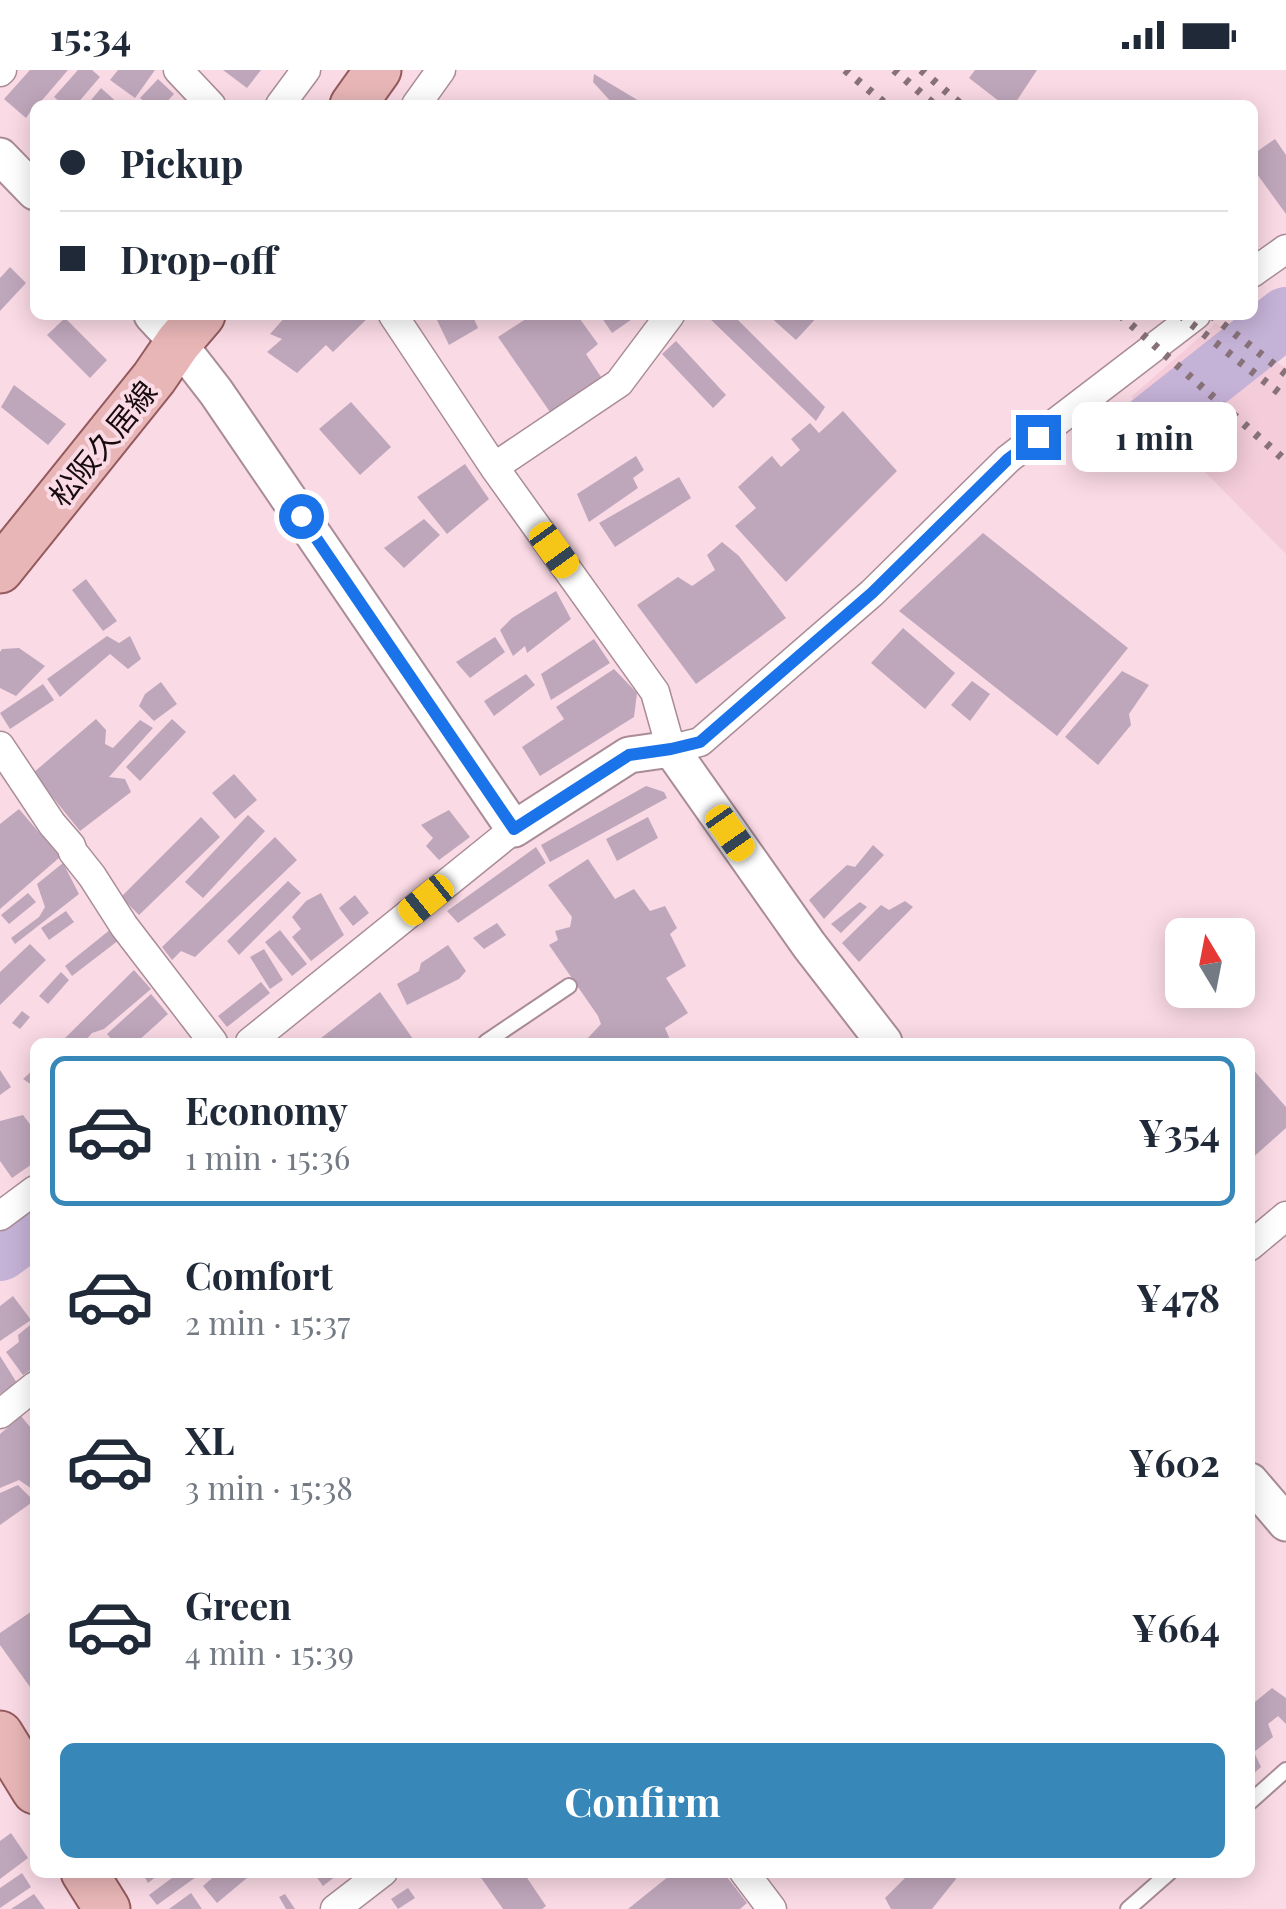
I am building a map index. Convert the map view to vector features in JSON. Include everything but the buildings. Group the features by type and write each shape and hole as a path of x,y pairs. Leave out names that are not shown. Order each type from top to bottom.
{"main road":[{"path":"357,100 378,70"},
{"name":"松阪久居線","path":"0,570 154,378 178,322"},
{"path":"0,1734 30,1783"},
{"path":"88,1878 107,1909"}],"street":[{"path":"178,70 206,100"},
{"path":"284,100 306,70"},
{"path":"420,100 441,70"},
{"path":"0,156 30,187"},
{"path":"1258,269 1286,250"},
{"path":"397,320 494,467 654,692 671,749 810,946 881,1038"},
{"path":"494,467 619,383 666,320"},
{"path":"255,1038 514,829 629,755 700,742 872,593 1008,459 1190,320"},
{"path":"178,322 216,392 514,829"},
{"path":"0,746 124,926 211,1038"},
{"path":"0,1216 30,1194"},
{"path":"1255,1242 1286,1216"},
{"path":"0,1414 30,1390"},
{"path":"1255,1487 1286,1523"},
{"path":"335,1909 375,1878"},
{"path":"749,1878 772,1909"}],"lane":[{"path":"492,1038 569,986"},
{"path":"1255,1798 1286,1770"},
{"path":"1128,1909 1163,1878"}],"shaded area":[{"path":"1216,323 1286,368 1286,554 1131,397"}],"waterway":[{"path":"1143,430 1286,317"},
{"path":"0,1251 30,1229"}],"railway":[{"path":"845,70 881,100"},
{"path":"894,70 929,100"},
{"path":"921,70 956,100"},
{"path":"1126,320 1286,461"},
{"path":"1186,320 1286,398"},
{"path":"1217,320 1286,374"}],"route":[{"path":"301,516 514,829 629,755 700,742 872,593 1008,459 1038,437"}]}
